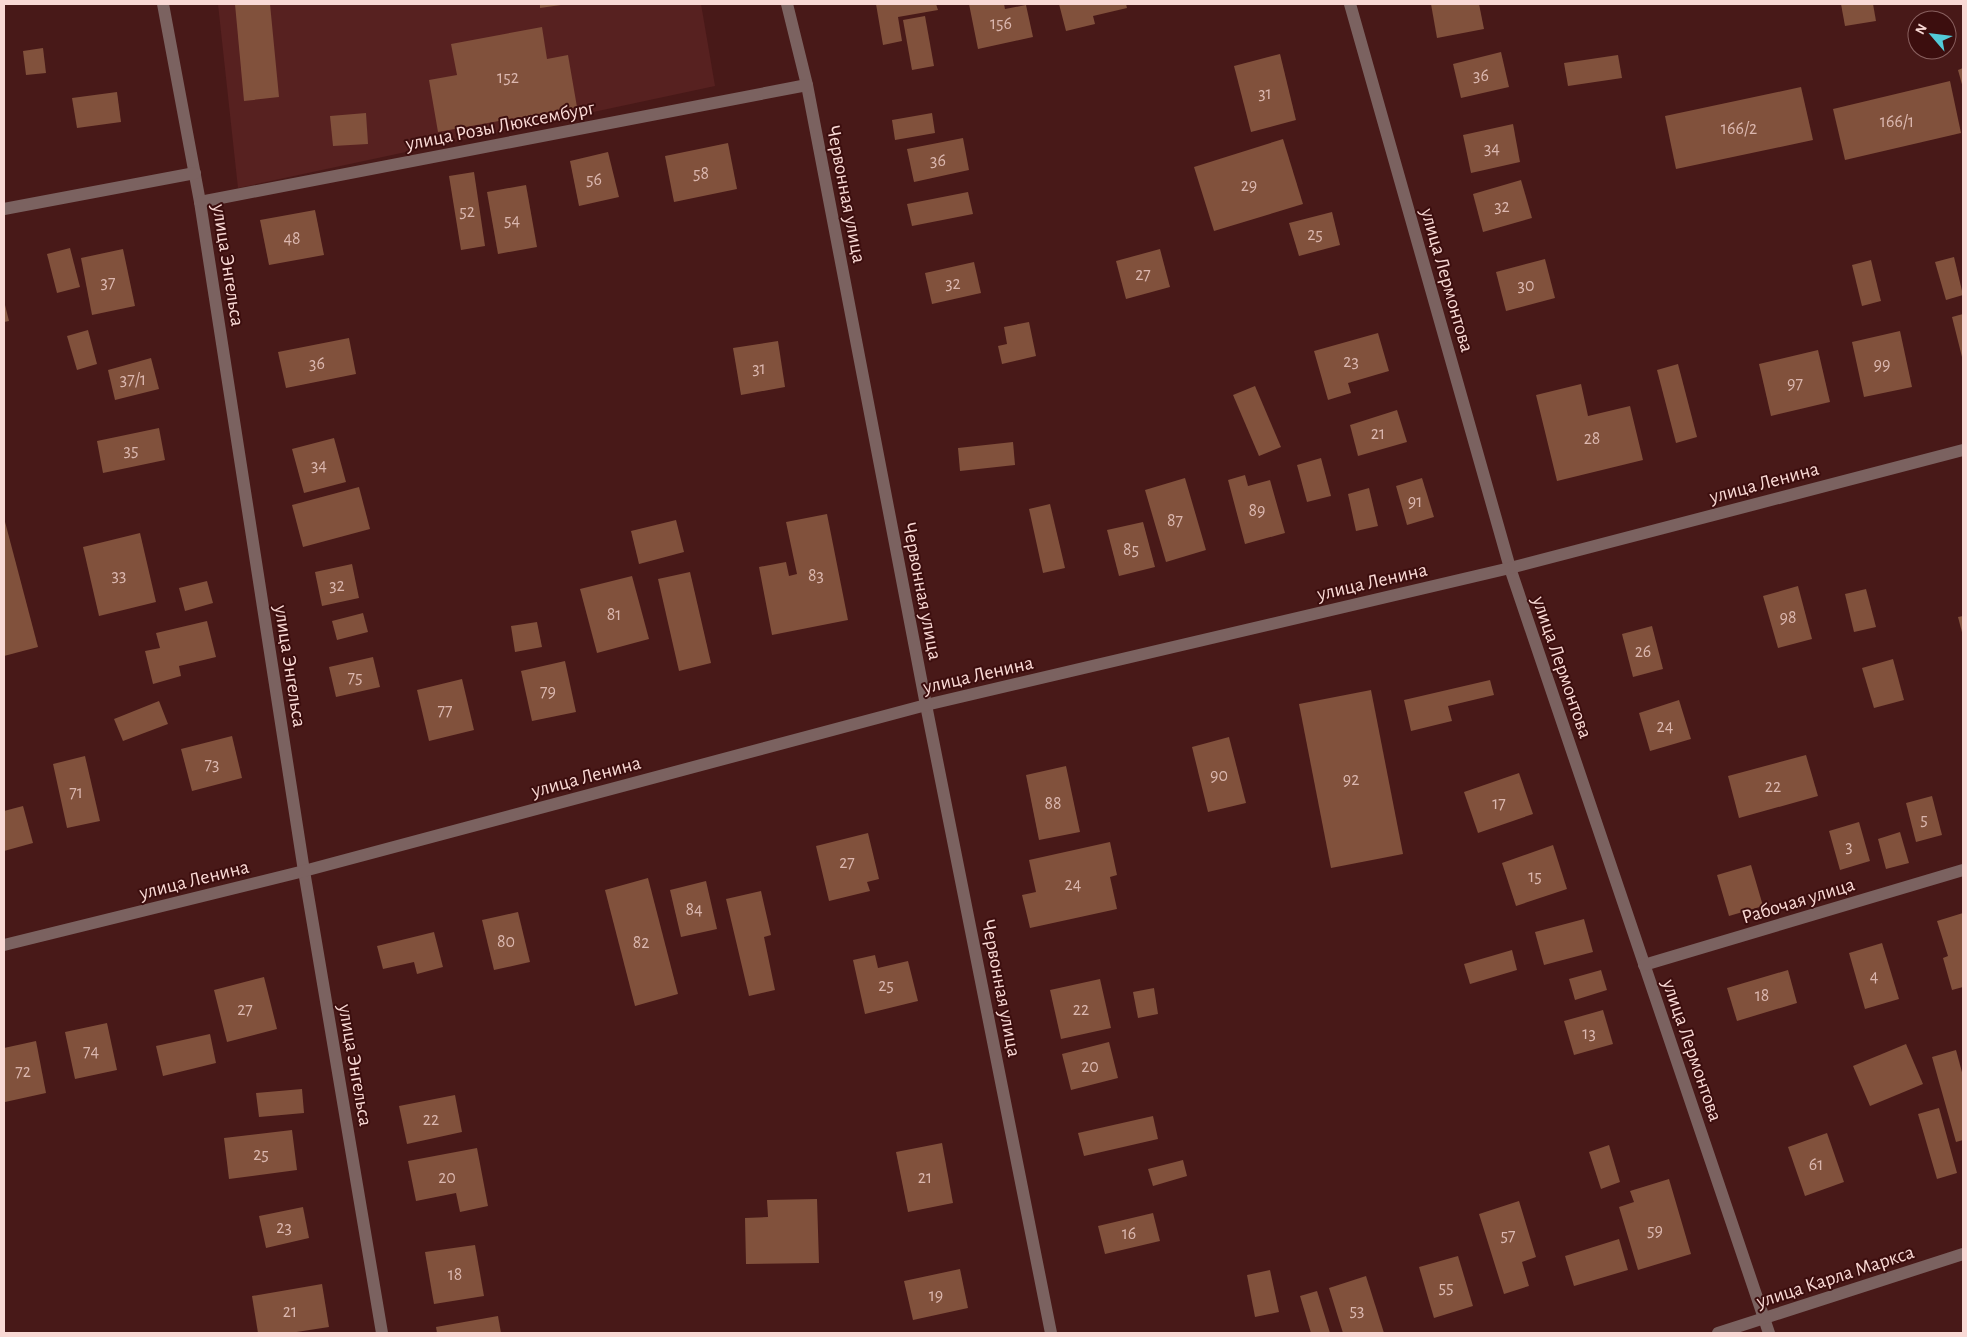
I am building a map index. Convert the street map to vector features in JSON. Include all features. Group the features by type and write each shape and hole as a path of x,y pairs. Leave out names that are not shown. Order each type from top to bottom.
{"street":[{"name":"улица Энгельса","path":"162,4 200,202 304,871 382,1333"},
{"name":"Червонная улица","path":"787,4 807,85 926,705 1051,1333"},
{"name":"улица Лермонтова","path":"1350,4 1510,568 1769,1333"},
{"name":"улица Розы Люксембург","path":"200,202 807,85"},
{"path":"4,209 195,173"},
{"name":"улица Ленина","path":"4,945 304,871 926,705 1510,568 1963,450"},
{"name":"Рабочая улица","path":"1644,965 1963,870"},
{"name":"улица Карла Маркса","path":"1718,1333 1963,1254"}],"shaded area":[{"path":"218,4 701,4 715,86 238,188"}],"building":[{"path":"235,4 270,4 279,97 244,101"},
{"path":"540,4 561,4 561,5 540,8"},
{"path":"876,4 936,4 938,10 898,17 902,41 883,45"},
{"path":"969,4 1004,4 1005,9 1026,5 1033,37 978,49"},
{"path":"1059,4 1126,4 1127,8 1093,16 1095,24 1066,31"},
{"path":"1431,4 1479,4 1484,29 1437,38"},
{"path":"1841,4 1873,4 1876,21 1845,26"},
{"path":"925,16 934,66 912,70 903,20"},
{"path":"542,27 547,59 568,55 577,107 438,132 429,80 457,75 451,44"},
{"path":"43,48 46,73 26,75 23,51"},
{"path":"1501,52 1509,87 1461,98 1453,64"},
{"path":"1280,54 1296,120 1251,132 1234,66"},
{"path":"1618,55 1622,78 1568,86 1564,63"},
{"path":"1963,68 1963,88 1958,70"},
{"path":"1950,81 1961,133 1845,160 1833,109"},
{"path":"1801,87 1813,140 1676,169 1665,116"},
{"path":"117,92 121,122 77,128 72,98"},
{"path":"366,113 368,144 333,146 330,116"},
{"path":"932,113 935,133 895,140 892,120"},
{"path":"1513,124 1520,162 1471,173 1463,135"},
{"path":"963,138 969,170 914,182 907,149"},
{"path":"1283,139 1303,204 1214,231 1194,167"},
{"path":"728,143 737,189 674,202 665,156"},
{"path":"608,152 619,197 579,206 570,161"},
{"path":"474,172 485,246 461,250 449,176"},
{"path":"1521,180 1532,218 1483,232 1473,194"},
{"path":"526,185 537,247 498,254 487,192"},
{"path":"968,192 973,214 912,226 907,204"},
{"path":"315,210 324,255 269,265 260,220"},
{"path":"1332,212 1340,245 1299,256 1289,223"},
{"path":"70,248 80,287 57,293 47,254"},
{"path":"123,249 135,306 92,315 81,258"},
{"path":"1160,249 1170,287 1126,299 1116,261"},
{"path":"1954,257 1963,295 1946,300 1935,262"},
{"path":"1545,259 1555,298 1506,311 1496,272"},
{"path":"1871,260 1881,301 1862,306 1852,265"},
{"path":"974,262 981,293 932,304 925,273"},
{"path":"4,301 9,321 4,322"},
{"path":"1963,314 1963,361 1952,317"},
{"path":"1029,322 1036,356 1002,364 998,346 1007,344 1004,327"},
{"path":"88,330 97,364 77,370 67,336"},
{"path":"1900,331 1912,387 1864,397 1852,342"},
{"path":"1378,333 1389,371 1348,383 1351,393 1328,400 1314,351"},
{"path":"349,338 356,374 286,388 278,352"},
{"path":"778,341 785,387 741,395 733,348"},
{"path":"1818,350 1830,402 1771,416 1759,364"},
{"path":"151,358 159,389 115,400 108,370"},
{"path":"1678,364 1697,437 1676,443 1657,370"},
{"path":"1581,384 1588,416 1630,406 1643,460 1557,481 1536,395"},
{"path":"1255,386 1281,447 1259,456 1233,395"},
{"path":"1397,410 1407,442 1358,456 1350,425"},
{"path":"159,428 165,460 103,473 97,441"},
{"path":"334,438 346,482 304,493 292,449"},
{"path":"1013,442 1015,465 960,471 958,448"},
{"path":"1321,458 1331,496 1307,502 1297,465"},
{"path":"1245,475 1248,486 1270,480 1285,533 1245,544 1228,480"},
{"path":"1185,478 1206,550 1166,562 1145,490"},
{"path":"1422,478 1434,517 1407,525 1396,486"},
{"path":"359,487 370,529 303,547 292,505"},
{"path":"1369,488 1378,526 1356,531 1348,494"},
{"path":"1050,504 1065,568 1043,573 1029,509"},
{"path":"827,514 848,620 772,635 759,567 786,562 789,576 797,574 786,522"},
{"path":"4,518 38,647 4,656"},
{"path":"676,520 684,552 639,564 631,531"},
{"path":"1143,522 1155,567 1119,576 1107,530"},
{"path":"140,533 156,602 99,616 83,547"},
{"path":"352,564 359,598 322,606 315,572"},
{"path":"690,572 711,663 679,671 658,579"},
{"path":"632,576 649,639 597,653 580,589"},
{"path":"207,581 213,603 185,611 179,588"},
{"path":"1798,586 1812,639 1778,648 1763,596"},
{"path":"1866,589 1876,627 1854,632 1845,594"},
{"path":"363,613 368,632 337,640 332,621"},
{"path":"1963,616 1963,636 1958,617"},
{"path":"207,621 216,657 179,666 181,676 153,684 145,651 160,648 156,633"},
{"path":"537,622 542,647 515,652 511,626"},
{"path":"1652,626 1663,669 1633,677 1622,634"},
{"path":"373,657 380,687 336,697 329,667"},
{"path":"1893,659 1904,700 1874,708 1862,668"},
{"path":"565,661 576,712 532,721 521,671"},
{"path":"462,679 474,730 429,741 417,690"},
{"path":"1490,680 1494,695 1448,706 1452,721 1411,731 1404,700"},
{"path":"1371,690 1403,854 1331,868 1299,704"},
{"path":"1679,700 1691,739 1650,751 1639,713"},
{"path":"159,701 168,724 123,741 114,719"},
{"path":"232,736 242,778 192,791 181,749"},
{"path":"1229,737 1246,803 1208,812 1192,747"},
{"path":"1806,755 1818,796 1739,818 1728,776"},
{"path":"85,756 100,821 67,828 53,764"},
{"path":"1066,766 1080,832 1039,840 1026,775"},
{"path":"1519,773 1533,814 1478,833 1464,792"},
{"path":"1932,796 1942,835 1916,842 1906,803"},
{"path":"23,806 33,843 4,851 4,811"},
{"path":"1859,822 1870,861 1840,870 1829,831"},
{"path":"1900,832 1909,863 1886,869 1878,839"},
{"path":"868,833 879,879 867,882 870,891 829,901 816,846"},
{"path":"1110,842 1117,875 1110,877 1117,909 1030,928 1022,895 1036,892 1029,860"},
{"path":"1553,845 1567,889 1516,906 1502,863"},
{"path":"1751,865 1763,906 1729,916 1717,875"},
{"path":"648,878 678,994 635,1006 605,890"},
{"path":"706,881 717,929 681,937 670,890"},
{"path":"761,891 771,935 764,937 775,990 749,996 726,899"},
{"path":"518,912 530,962 494,970 482,920"},
{"path":"1963,913 1963,987 1952,990 1943,958 1948,956 1937,921"},
{"path":"1584,919 1593,952 1544,965 1535,932"},
{"path":"434,932 443,967 417,974 414,962 383,969 377,946"},
{"path":"1882,943 1899,999 1865,1009 1849,953"},
{"path":"1512,950 1517,970 1470,984 1464,964"},
{"path":"875,955 878,968 908,961 918,1001 865,1014 853,960"},
{"path":"1601,970 1607,990 1575,1000 1569,979"},
{"path":"1788,970 1797,1003 1737,1021 1727,988"},
{"path":"264,977 277,1029 227,1042 214,990"},
{"path":"1100,979 1111,1028 1061,1039 1050,990"},
{"path":"1154,988 1158,1014 1138,1018 1133,992"},
{"path":"1603,1010 1613,1044 1574,1055 1564,1021"},
{"path":"107,1023 117,1070 75,1079 65,1032"},
{"path":"210,1034 216,1063 163,1076 156,1046"},
{"path":"36,1041 46,1093 5,1102 4,1048"},
{"path":"1109,1042 1118,1078 1071,1090 1062,1054"},
{"path":"1906,1044 1923,1084 1870,1106 1853,1066"},
{"path":"1956,1050 1963,1076 1963,1140 1956,1142 1932,1057"},
{"path":"302,1089 304,1113 259,1117 256,1093"},
{"path":"455,1095 462,1132 407,1144 399,1106"},
{"path":"1939,1108 1957,1173 1937,1179 1918,1114"},
{"path":"1153,1116 1158,1139 1084,1156 1078,1133"},
{"path":"292,1130 297,1170 229,1179 224,1138"},
{"path":"1827,1133 1844,1182 1805,1196 1788,1147"},
{"path":"942,1143 953,1203 908,1212 896,1152"},
{"path":"1609,1145 1620,1182 1601,1189 1589,1152"},
{"path":"477,1148 488,1206 460,1212 456,1193 416,1201 408,1161"},
{"path":"1183,1160 1187,1176 1153,1186 1148,1169"},
{"path":"1669,1179 1691,1254 1638,1270 1619,1207 1634,1202 1630,1191"},
{"path":"817,1199 819,1263 746,1264 745,1218 768,1217 767,1200"},
{"path":"1519,1201 1536,1257 1522,1262 1529,1286 1504,1294 1479,1214"},
{"path":"303,1207 309,1238 266,1248 259,1216"},
{"path":"1153,1213 1160,1241 1105,1254 1098,1226"},
{"path":"1619,1239 1628,1270 1574,1286 1565,1256"},
{"path":"475,1245 484,1296 434,1304 425,1252"},
{"path":"1458,1256 1473,1306 1434,1318 1419,1267"},
{"path":"960,1269 968,1308 913,1320 904,1281"},
{"path":"1270,1270 1279,1312 1255,1317 1247,1275"},
{"path":"1366,1276 1384,1333 1343,1333 1329,1288"},
{"path":"322,1284 329,1327 290,1333 258,1333 252,1296"},
{"path":"1317,1291 1330,1333 1311,1333 1300,1296"},
{"path":"498,1316 501,1333 437,1333 436,1327"}]}
